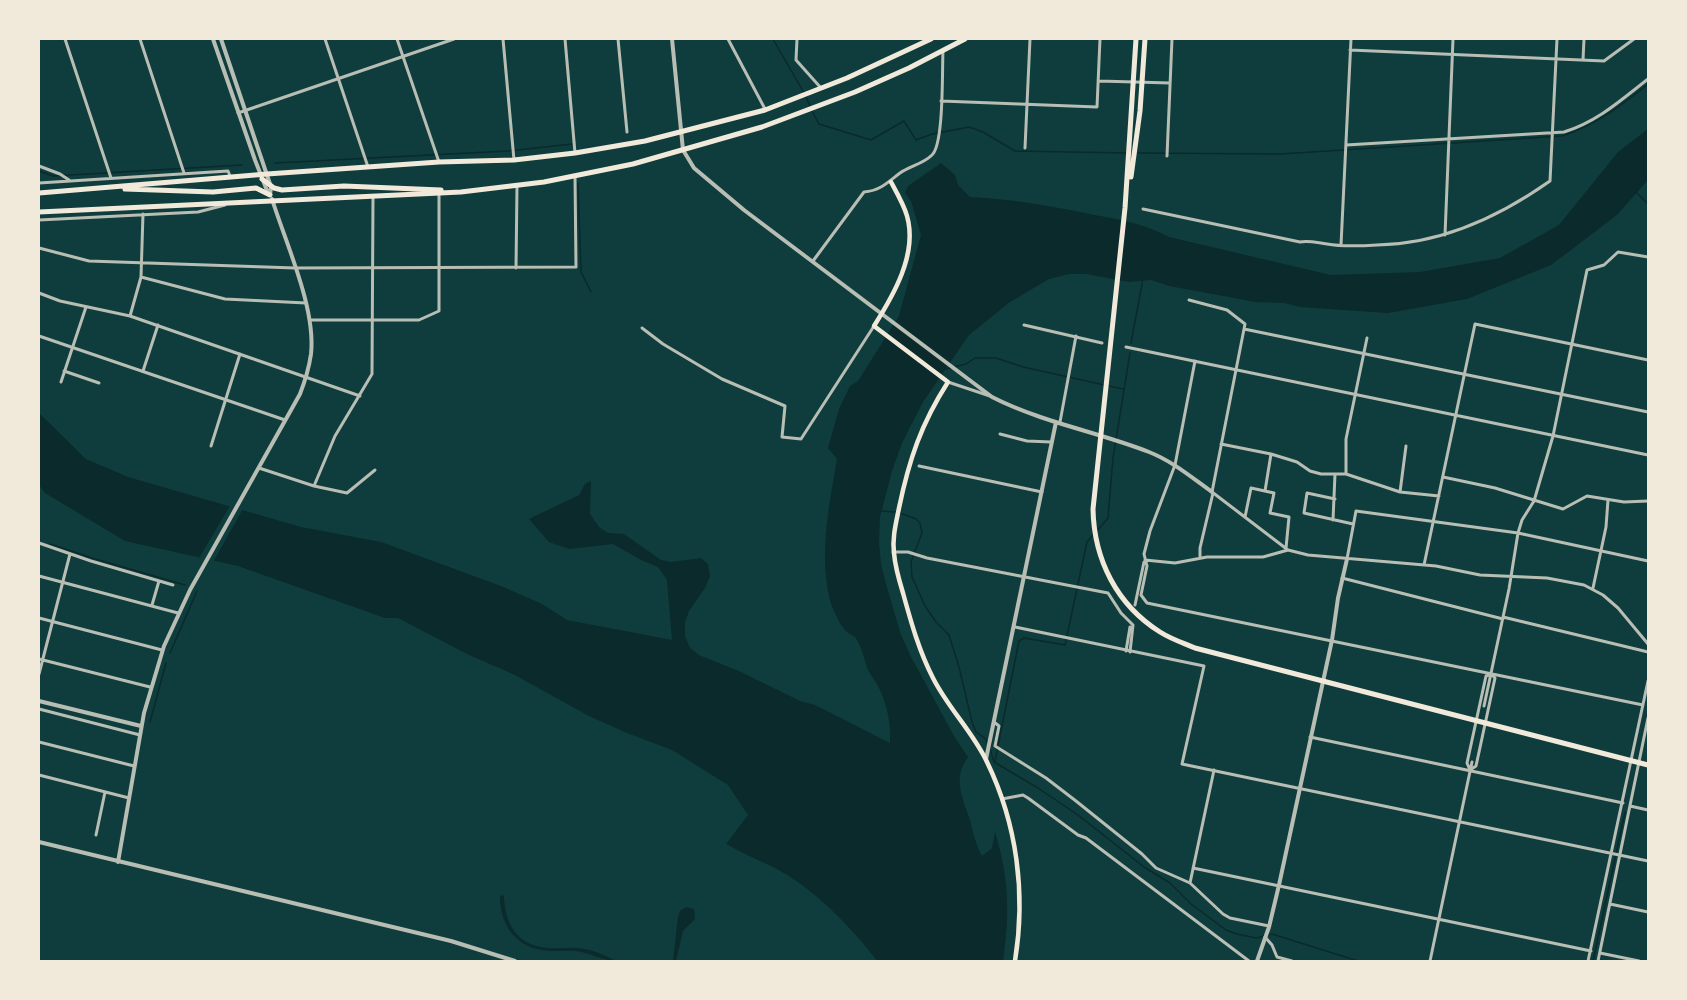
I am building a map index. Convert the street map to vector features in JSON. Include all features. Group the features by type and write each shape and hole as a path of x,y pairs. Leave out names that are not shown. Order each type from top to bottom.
{"highway":[{"path":"39,193 263,176 367,165 575,153 681,132 765,110 876,66 932,39"},
{"path":"39,212 232,204 271,199 461,192 575,176 633,164 732,137 804,112 887,78 965,39"},
{"path":"1136,39 1125,208 1093,509 1093,525 1100,555 1109,579 1128,605 1161,633 1195,648 1648,765"},
{"path":"1125,208 1138,131 1145,39"},
{"path":"263,176 271,185 282,189 344,186 461,192"},
{"path":"102,188 213,192 256,188 271,199"}],"main road":[{"path":"891,182 907,216 911,236 910,247 891,301 874,326 948,382 924,422 914,450 894,534 894,552 909,614 930,673 986,760 1012,829 1018,867 1019,899 1015,961"}],"street":[{"path":"65,39 110,169 111,178"},
{"path":"140,39 184,173"},
{"path":"118,862 141,726 162,650 198,575 300,394 307,376 311,352 310,320 306,303 213,39"},
{"path":"220,39 245,110 263,176"},
{"path":"325,39 367,165"},
{"path":"397,39 439,161"},
{"path":"436,39 438,45"},
{"path":"238,113 454,39"},
{"path":"503,39 514,157"},
{"path":"565,39 575,153"},
{"path":"618,39 627,132"},
{"path":"672,39 683,150 694,168 711,184 992,397"},
{"path":"728,39 765,110"},
{"path":"797,39 796,60 822,88"},
{"path":"1025,147 1030,39"},
{"path":"941,101 1097,107 1100,39"},
{"path":"1167,156 1172,39"},
{"path":"1341,245 1351,39"},
{"path":"1444,235 1453,39"},
{"path":"1143,209 1300,242 1306,240 1329,245 1376,246 1409,243 1444,235 1496,216 1521,202 1550,181 1557,39"},
{"path":"1583,60 1584,39"},
{"path":"1350,50 1604,61 1634,39"},
{"path":"813,261 864,192 872,191 891,182 900,173 919,164 937,149 943,51"},
{"path":"1346,145 1564,132 1589,123 1648,79"},
{"path":"1098,81 1170,83"},
{"path":"39,165 60,174 70,182"},
{"path":"39,183 228,171 231,178"},
{"path":"39,248 89,261 295,268 576,267 575,176"},
{"path":"271,185 271,199"},
{"path":"516,268 517,185"},
{"path":"310,320 419,320 439,311 439,193"},
{"path":"314,486 336,436 372,374 373,197"},
{"path":"39,220 198,212 232,204"},
{"path":"130,316 141,277 143,214"},
{"path":"1484,706 1518,533 1522,520 1534,501 1553,436 1587,270 1604,265 1618,252 1648,257"},
{"path":"141,277 225,299 306,303"},
{"path":"39,292 60,300 158,325 360,396"},
{"path":"1190,300 1227,310 1245,324 1200,548 1200,558"},
{"path":"61,382 86,307"},
{"path":"1424,565 1475,324 1648,360"},
{"path":"143,371 158,325"},
{"path":"1023,325 1102,343"},
{"path":"642,328 663,344 722,380 785,406 782,437 801,439 874,326"},
{"path":"1244,329 1648,412"},
{"path":"39,336 285,420"},
{"path":"986,760 1076,336"},
{"path":"1346,474 1346,439 1367,338"},
{"path":"1126,347 1648,455"},
{"path":"211,446 240,354"},
{"path":"1196,361 1175,465 1150,531 1144,554 1147,566 1141,595 1147,603 1643,705"},
{"path":"64,371 99,383"},
{"path":"948,382 992,397 1007,405 1151,453 1175,465 1287,549 1308,555 1424,565 1480,575 1547,578 1593,588 1618,608 1648,644"},
{"path":"1000,434 1027,441 1053,442"},
{"path":"1221,444 1297,462 1310,471 1346,474 1400,492 1439,496"},
{"path":"1400,492 1406,446"},
{"path":"1265,491 1270,454"},
{"path":"919,466 1042,492"},
{"path":"259,468 314,486 347,493 375,470"},
{"path":"1333,520 1335,474"},
{"path":"1443,477 1495,488 1563,509 1587,496 1624,502 1648,501"},
{"path":"1245,517 1251,488 1274,493 1270,513 1289,517 1287,549"},
{"path":"1335,499 1307,493 1304,513 1353,524"},
{"path":"1593,588 1606,527 1608,500"},
{"path":"1257,961 1269,927 1279,885 1332,640 1356,511 1518,533 1648,561"},
{"path":"39,543 173,585"},
{"path":"1145,561 1175,563 1207,557 1263,557 1287,549"},
{"path":"894,552 908,552 927,558 1108,593 1133,625 1128,651"},
{"path":"39,674 41,659 70,554"},
{"path":"1135,605 1145,561"},
{"path":"39,576 178,613"},
{"path":"1342,578 1648,652"},
{"path":"152,605 159,581"},
{"path":"39,618 162,650"},
{"path":"1015,627 1204,666 1182,764 1648,861"},
{"path":"1128,651 1130,627"},
{"path":"41,659 150,687"},
{"path":"1470,770 1467,763 1476,721 1486,676 1491,674"},
{"path":"1470,770 1476,766 1495,678 1491,674"},
{"path":"1588,961 1648,681"},
{"path":"39,701 141,726"},
{"path":"39,709 140,735"},
{"path":"1598,961 1648,718"},
{"path":"994,722 999,726 995,746 1046,778 1119,835 1156,868 1190,882 1230,918 1269,927"},
{"path":"1310,737 1623,803"},
{"path":"39,742 134,766"},
{"path":"1430,961 1472,762"},
{"path":"1190,882 1214,770"},
{"path":"39,775 129,798"},
{"path":"96,835 105,792"},
{"path":"1002,799 1023,795 1028,798 1078,835 1086,838 1249,961"},
{"path":"1629,806 1648,810"},
{"path":"39,842 451,940 515,961"},
{"path":"1193,868 1591,951"},
{"path":"1610,904 1648,912"},
{"path":"1265,937 1272,945 1276,959 1293,961"},
{"path":"1600,953 1639,961"}],"water":[{"path":"1648,129 1648,180 1617,215 1551,265 1467,299 1388,313 1255,302 1169,286 1151,280 1129,282 1086,274 1069,274 1049,279 1010,302 969,335 923,402 902,443 880,517 879,542 881,564 900,632 954,736 968,757 963,765 960,788 982,856 992,848 995,832 1006,880 1007,896 1007,928 1003,961 877,961 844,922 803,886 775,868 726,844 748,815 728,785 672,750 589,716 513,674 469,655 398,618 385,618 238,566 125,541 45,493 39,485 39,413 86,459 128,477 301,527 381,542 501,586 542,604 567,620 672,640 667,580 658,567 613,544 569,549 549,542 529,519 579,495 585,484 591,481 590,514 599,527 608,533 624,534 661,560 671,562 701,558 708,564 710,576 685,622 685,636 690,648 699,655 741,672 800,701 815,705 890,743 890,728 884,699 868,670 857,640 840,623 831,604 827,586 826,532 837,459 828,448 839,409 850,386 858,381 899,316 921,235 911,201 905,193 908,186 941,163 955,175 958,185 970,197 1056,207 1118,219 1138,224 1169,237 1331,275 1420,272 1500,258 1559,225 1618,152"},
{"path":"502,895 510,924 515,932 528,943 548,948 585,949 616,961 580,952 542,950 524,944 506,925 501,907 500,897"},
{"path":"686,907 694,909 695,919 683,931 676,961 673,961 678,917 680,911"}],"pier":[{"path":"231,504 244,507 212,564 198,560"}],"waterway":[{"path":"773,39 804,93"},
{"path":"1138,153 1280,154 1562,136 1597,121 1648,84"},
{"path":"806,97 810,106"},
{"path":"812,111 819,124 871,140 904,121 916,140 932,134 969,127 983,132 1015,151 1127,153"},
{"path":"275,163 508,151 572,144"},
{"path":"39,171 53,176 242,165"},
{"path":"578,183 581,272 591,292"},
{"path":"1636,192 1648,204"},
{"path":"1131,343 1143,279"},
{"path":"1097,531 1108,518 1113,458 1130,353"},
{"path":"945,369 966,364 975,358 996,358 1023,367 1123,389"},
{"path":"882,511 895,512"},
{"path":"900,513 920,523 922,533 911,562 912,577 925,606 949,635 972,722 976,732 986,739 988,745"},
{"path":"995,761 1019,641 1024,638 1065,645 1087,542 1094,534"},
{"path":"50,544 185,585"},
{"path":"170,653 197,591"},
{"path":"150,722 166,663"},
{"path":"990,749 994,762 1078,815 1144,867 1170,883 1191,904 1226,930 1256,938 1272,934 1358,961"},
{"path":"1593,961 1625,812"}]}
